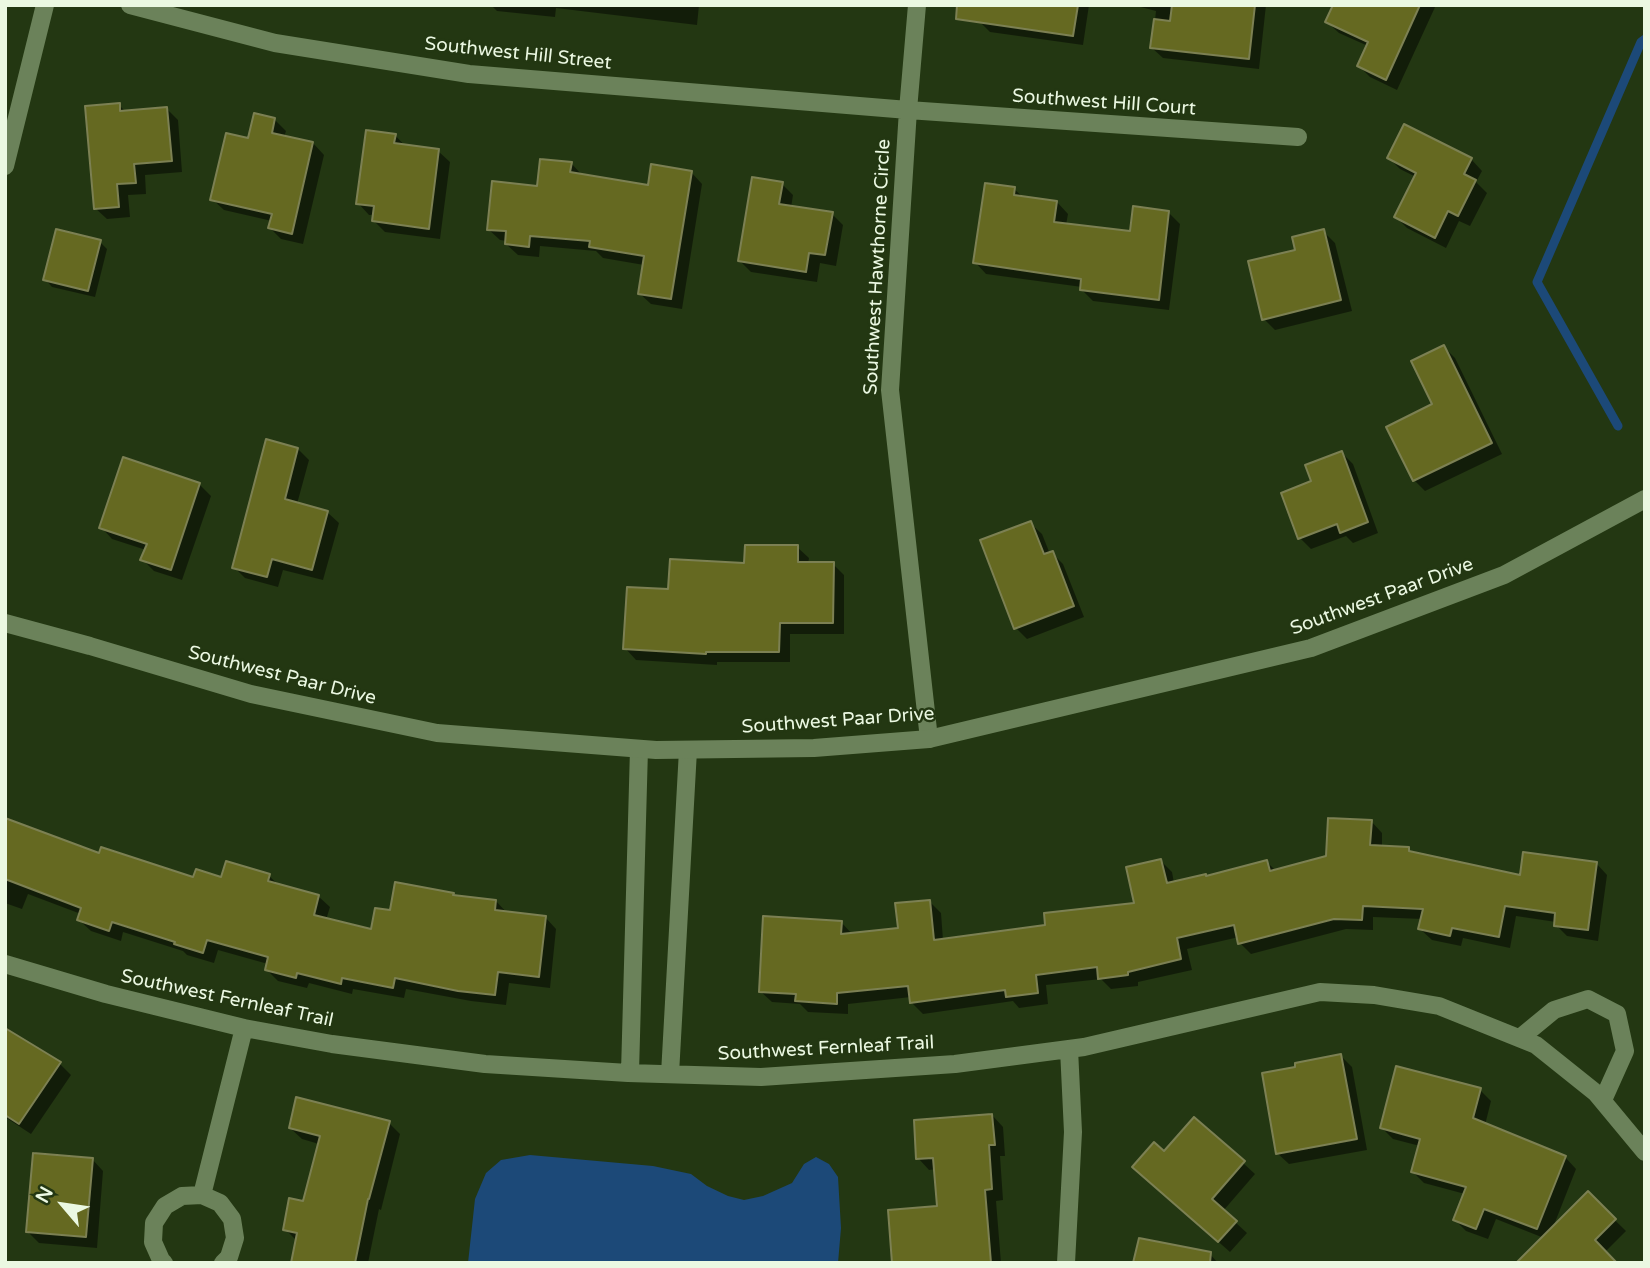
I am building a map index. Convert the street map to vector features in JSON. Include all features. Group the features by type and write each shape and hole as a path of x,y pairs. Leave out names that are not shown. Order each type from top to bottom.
{"street":[{"path":"5,166 45,5"},
{"name":"Southwest Hill Street","path":"130,5 275,43 469,74 908,110"},
{"name":"Southwest Hawthorne Circle","path":"918,5 908,110 890,390 929,739"},
{"name":"Southwest Hill Court","path":"908,110 1298,137"},
{"name":"Southwest Paar Drive","path":"5,623 251,694 437,733 639,749 814,748 929,739 1311,648 1504,575 1645,499"},
{"path":"630,1072 639,749"},
{"path":"670,1074 688,750"},
{"name":"Southwest Fernleaf Trail","path":"5,964 106,994 244,1028 332,1044 485,1064 761,1077 955,1064 1084,1047 1320,992 1374,995 1439,1006 1536,1045 1596,1093 1645,1152"},
{"path":"1520,1038 1554,1010 1588,999 1616,1014 1625,1051 1603,1100"},
{"path":"202,1195 244,1028"},
{"path":"1066,1263 1073,1132 1069,1049"},
{"path":"164,1263 153,1242 154,1223 165,1206 182,1196 202,1195 220,1203 232,1219 235,1238 229,1257 223,1263"}],"water":[{"path":"530,1155 653,1166 691,1174 707,1186 744,1200 763,1196 792,1183 804,1164 816,1157 829,1164 838,1177 841,1228 838,1263 468,1263 475,1199 486,1173 501,1160"}],"building":[{"path":"957,5 1078,5 1073,36 956,19"},
{"path":"1172,5 1255,5 1249,59 1150,48 1154,19 1170,21"},
{"path":"1333,5 1420,5 1386,80 1357,66 1368,42 1325,22"},
{"path":"120,103 120,111 167,107 172,161 134,164 136,183 117,184 119,207 94,209 85,106"},
{"path":"254,113 275,118 272,133 313,142 292,234 268,228 272,214 210,200 226,133 248,138"},
{"path":"1404,124 1472,158 1464,174 1476,180 1458,216 1448,211 1435,238 1394,217 1416,173 1387,158"},
{"path":"366,130 396,134 394,143 439,149 429,229 372,221 374,206 356,204"},
{"path":"540,159 572,162 570,172 648,185 651,164 692,171 671,299 638,294 644,256 589,247 590,241 530,236 529,247 505,244 506,231 487,230 492,181 537,186"},
{"path":"752,177 783,182 779,204 833,212 825,255 809,253 806,272 738,261"},
{"path":"985,183 1015,187 1014,195 1057,201 1054,222 1130,231 1133,206 1169,211 1159,300 1080,290 1081,279 973,263"},
{"path":"56,229 101,240 88,291 43,280"},
{"path":"1324,229 1341,300 1262,320 1248,261 1295,250 1292,237"},
{"path":"1444,345 1492,443 1413,481 1386,427 1432,404 1411,361"},
{"path":"266,439 298,448 285,499 328,511 312,570 272,559 267,577 232,568"},
{"path":"1342,451 1368,522 1340,533 1337,524 1298,539 1281,493 1311,481 1305,465"},
{"path":"123,457 200,483 171,570 140,560 147,544 99,528"},
{"path":"1031,521 1044,554 1053,551 1074,606 1014,629 980,540"},
{"path":"745,545 798,545 798,562 834,562 833,623 780,623 779,652 706,654 623,649 627,587 668,589 670,559 744,563"},
{"path":"5,818 99,853 101,847 193,877 196,869 221,877 226,861 270,874 268,881 319,895 314,915 371,929 375,908 390,910 395,882 454,893 453,895 496,900 495,910 546,916 539,977 498,972 495,995 458,991 395,978 393,988 342,978 341,984 297,973 296,978 265,970 268,957 207,940 203,953 112,922 109,931 77,920 81,908 5,879"},
{"path":"1328,818 1372,820 1370,845 1409,847 1409,851 1520,875 1523,852 1597,862 1588,930 1554,926 1555,913 1505,906 1499,937 1452,928 1450,936 1418,929 1423,909 1363,906 1362,920 1334,919 1238,944 1234,925 1177,938 1181,959 1128,972 1128,975 1098,979 1097,967 1036,975 1038,993 1006,997 1005,990 910,1003 908,986 837,993 837,1004 795,1001 796,994 759,992 763,916 842,921 841,934 898,928 895,903 930,900 934,940 1045,925 1044,913 1134,903 1126,867 1161,859 1167,883 1267,860 1270,871 1326,856"},
{"path":"5,1028 61,1062 19,1124 5,1115"},
{"path":"1341,1054 1357,1139 1276,1154 1262,1073"},
{"path":"1396,1066 1481,1088 1473,1118 1566,1156 1537,1229 1484,1209 1476,1229 1453,1220 1466,1187 1411,1172 1420,1139 1380,1128"},
{"path":"296,1097 390,1121 368,1199 355,1263 291,1263 297,1233 283,1230 289,1198 303,1201 320,1136 289,1128"},
{"path":"992,1114 995,1145 989,1145 992,1189 985,1190 991,1263 892,1263 888,1210 937,1206 933,1158 916,1159 914,1120"},
{"path":"1194,1117 1245,1161 1212,1199 1237,1221 1218,1242 1132,1167 1154,1142 1164,1151"},
{"path":"33,1153 93,1158 86,1237 26,1232"},
{"path":"1588,1191 1616,1219 1595,1240 1617,1263 1516,1263"},
{"path":"1139,1238 1211,1252 1210,1263 1133,1263"}],"waterway":[{"path":"1618,426 1537,282 1641,42 1645,39"}]}
